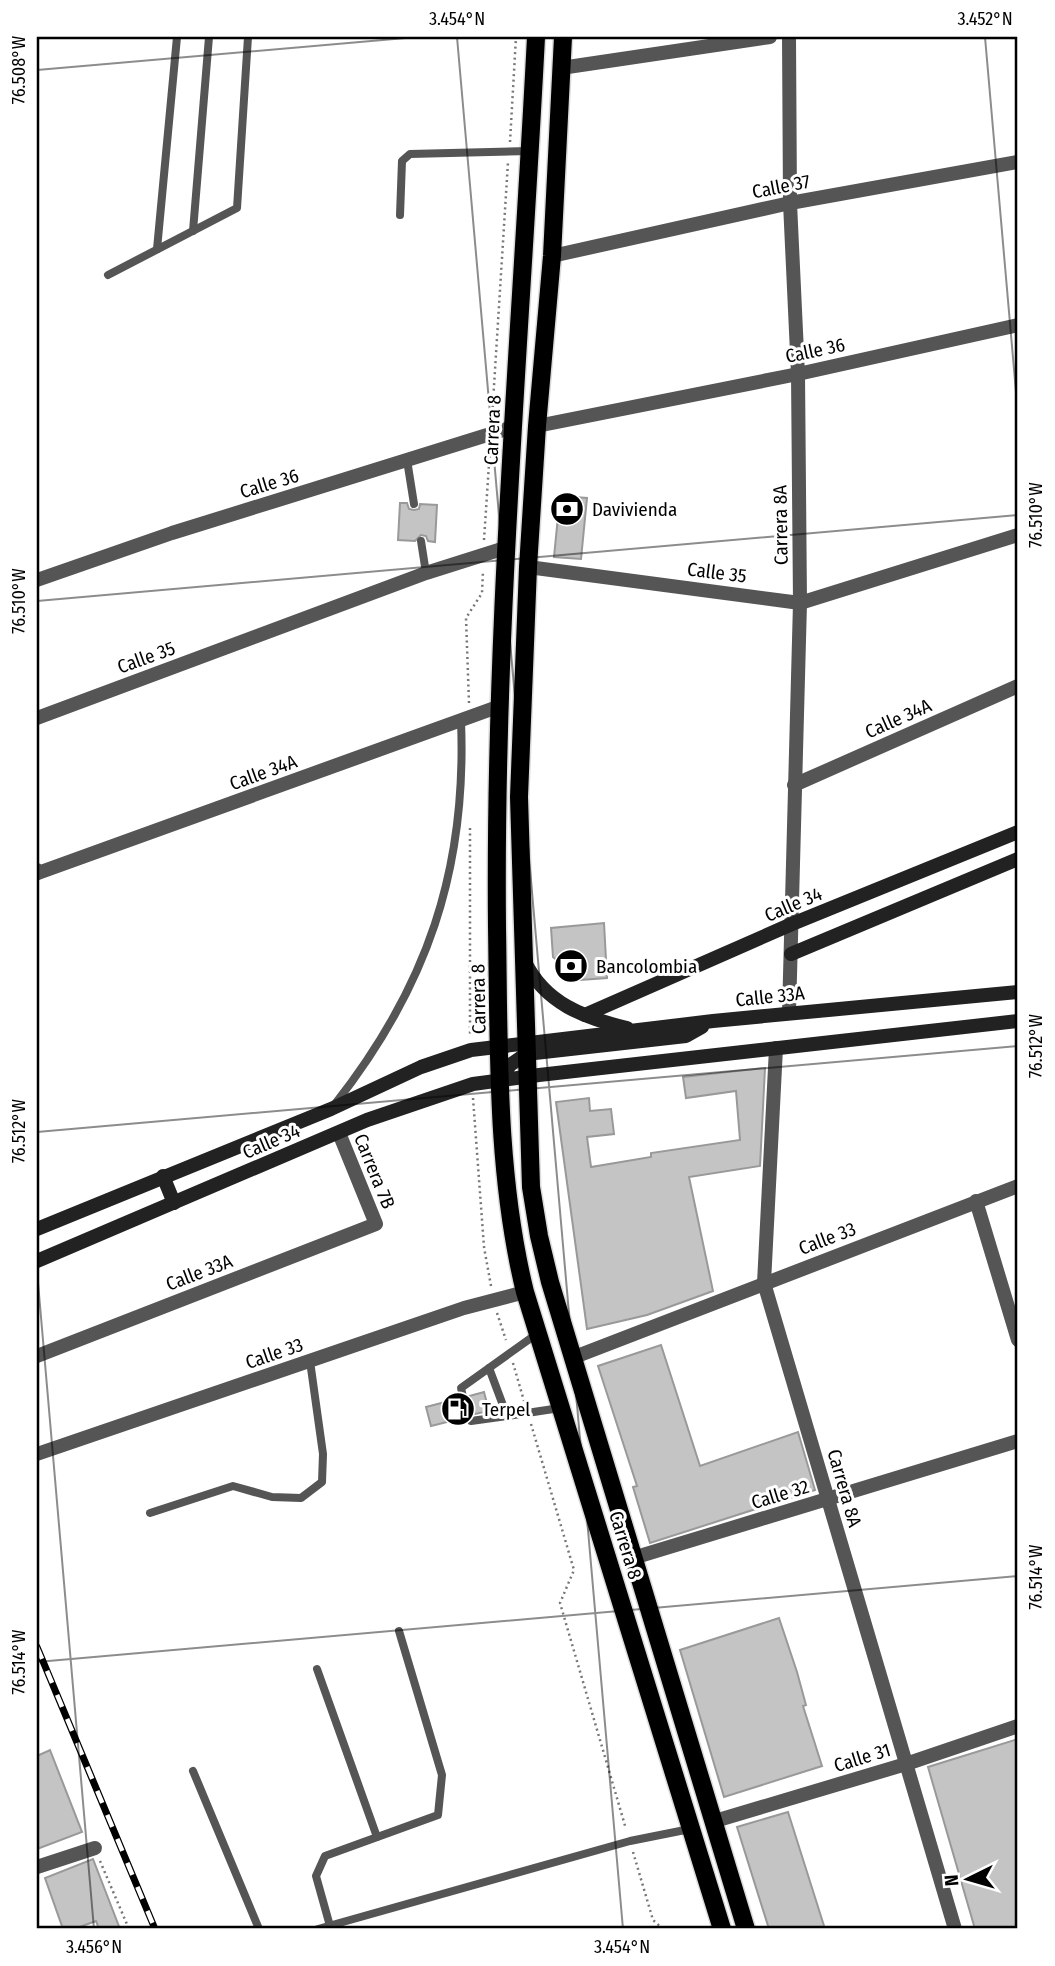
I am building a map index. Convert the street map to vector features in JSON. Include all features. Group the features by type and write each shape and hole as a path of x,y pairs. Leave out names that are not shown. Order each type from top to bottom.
{"main road":[{"name":"Carrera 8","path":"536,37 505,548 496,799 501,1079 511,1229 524,1292 722,1929"},
{"name":"Carrera 8","path":"563,37 552,256 528,567 519,797 531,1187 539,1236 572,1358 746,1929"},
{"name":"Calle 34","path":"584,1015 792,924 1018,832"},
{"path":"791,954 1018,859"},
{"path":"523,958 531,976 560,1003 584,1015 637,1031"},
{"name":"Calle 33A","path":"526,1049 713,1021 1018,992"},
{"path":"501,1079 526,1049 686,1035 713,1021"},
{"path":"526,1076 1018,1021"},
{"name":"Calle 34","path":"37,1229 331,1109 421,1067 471,1050 526,1049"},
{"name":"Calle 34","path":"37,1261 367,1120 472,1084 526,1076"},
{"path":"163,1176 174,1203"}],"street":[{"path":"561,68 770,37"},
{"name":"Carrera 8A","path":"789,37 790,203 798,374 800,603 789,1013"},
{"name":"Calle 37","path":"552,256 790,203 1018,163"},
{"name":"Calle 36","path":"537,426 798,374 1018,325"},
{"name":"Calle 36","path":"37,580 172,533 513,427"},
{"name":"Calle 35","path":"528,567 800,603 1018,535"},
{"name":"Calle 35","path":"37,718 426,573 505,548"},
{"name":"Calle 34A","path":"794,785 1018,686"},
{"name":"Calle 34A","path":"37,872 500,706"},
{"name":"Carrera 8A","path":"776,1048 764,1283 955,1929"},
{"name":"Carrera 7B","path":"339,1133 376,1224"},
{"name":"Calle 33","path":"572,1358 1018,1186"},
{"path":"976,1201 1018,1340"},
{"name":"Calle 33A","path":"37,1356 376,1224"},
{"name":"Calle 33","path":"37,1454 474,1305 524,1292"},
{"name":"Calle 32","path":"633,1558 1018,1441"},
{"name":"Calle 31","path":"715,1821 906,1764 1018,1726"},
{"path":"37,1867 95,1848"}],"lane":[{"path":"157,250 177,37"},
{"path":"194,231 209,37"},
{"path":"108,275 237,208 248,37"},
{"path":"400,215 402,161 410,154 529,151"},
{"path":"407,460 414,503"},
{"path":"421,541 426,573"},
{"path":"331,1109 356,1077 394,1018 419,968 434,929 446,889 456,835 462,765 461,721"},
{"path":"463,1397 461,1388 538,1333"},
{"path":"150,1513 233,1486 272,1497 301,1498 322,1482 323,1454 310,1361"},
{"path":"489,1368 507,1416"},
{"path":"469,1416 471,1421 561,1407"},
{"path":"330,1926 316,1877 325,1856 438,1815 442,1775 399,1631"},
{"path":"317,1669 377,1837"},
{"path":"193,1771 259,1929"},
{"path":"318,1929 630,1841 691,1829"}],"path":[{"path":"483,555 516,37"},
{"path":"574,1570 560,1603 653,1920 663,1929"},
{"path":"95,1848 129,1929"}],"building":[{"path":"560,496 587,498 581,559 554,557"},
{"path":"400,503 407,503 409,509 414,510 419,509 420,504 437,505 435,542 428,541 426,536 421,535 415,541 398,540"},
{"path":"604,923 607,978 580,980 553,957 551,928"},
{"path":"765,1068 760,1166 689,1177 713,1291 647,1315 587,1329 556,1102 589,1098 590,1111 611,1109 614,1134 587,1137 591,1167 651,1157 651,1153 740,1140 736,1091 686,1098 683,1077"},
{"path":"661,1345 700,1466 798,1432 815,1490 650,1543 633,1487 637,1486 598,1366"},
{"name":"Terpel","path":"484,1392 489,1411 475,1414 467,1410 463,1413 463,1418 431,1426 426,1407 457,1399 460,1403 465,1403 469,1396"},
{"path":"779,1618 797,1672 806,1705 803,1706 822,1766 724,1797 680,1650"},
{"path":"1018,1739 1018,1929 975,1929 928,1767"},
{"path":"50,1750 82,1832 37,1849 37,1756"},
{"path":"788,1812 825,1929 769,1929 737,1827"},
{"path":"93,1859 120,1929 99,1929 96,1921 74,1929 63,1929 45,1878"}],"railway":[{"path":"37,1647 155,1929"}],"place":[{"name":"Davivienda","path":"567,509"},
{"name":"Bancolombia","path":"571,966"},
{"name":"Terpel","path":"458,1409"}]}
